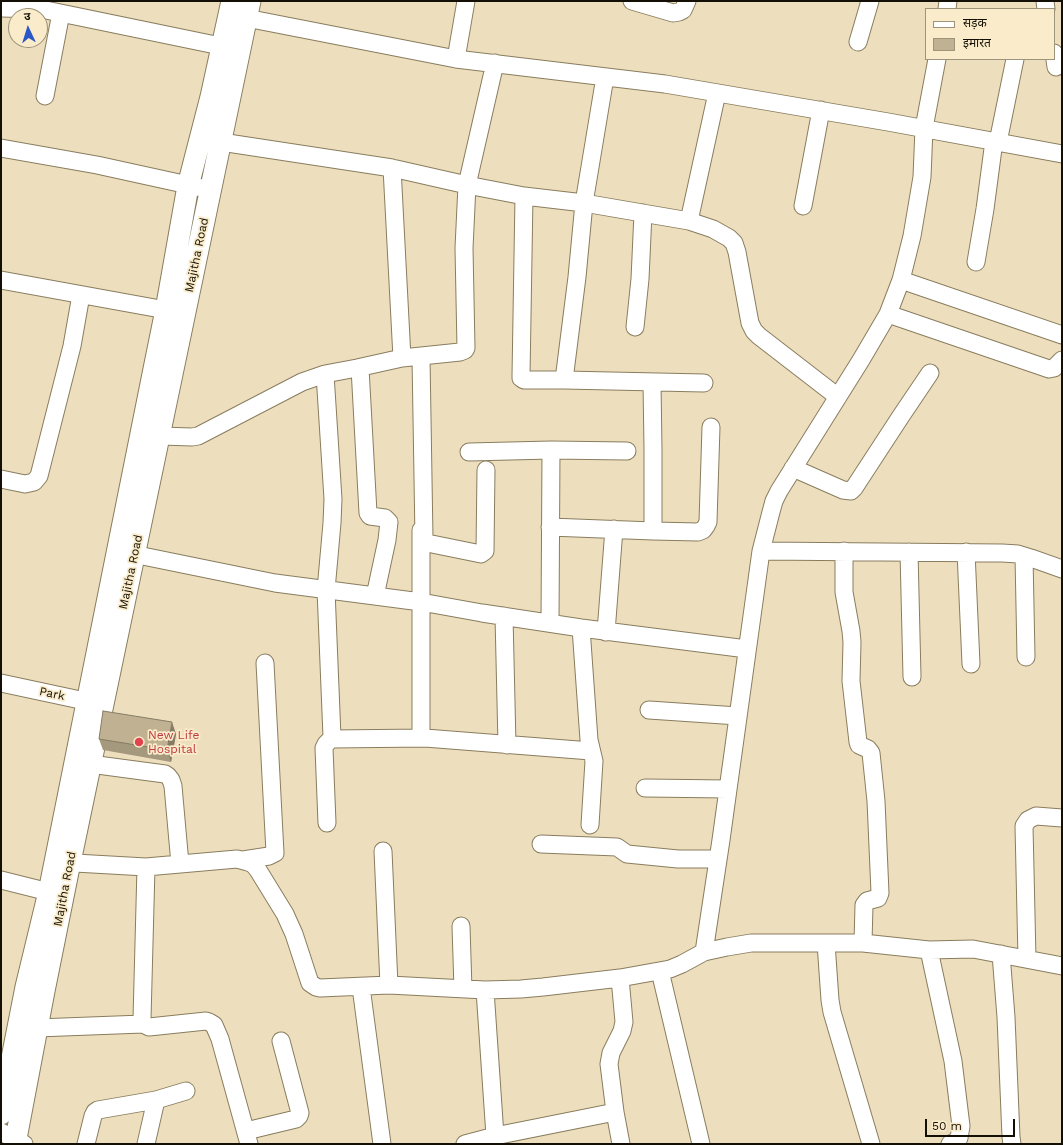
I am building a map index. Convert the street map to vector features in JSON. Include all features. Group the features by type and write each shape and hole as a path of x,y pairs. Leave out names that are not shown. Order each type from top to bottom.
{"main road":[{"name":"Majitha Road","path":"126,553 160,436 221,142 230,48 232,1"},
{"name":"Majitha Road","path":"1,1114 36,986 64,897 62,862 126,553 188,186 210,97 248,9"},
{"name":"Majitha Road","path":"14,1140 37,1028 36,986 49,892 62,862 90,764 95,703"}],"street":[{"path":"456,58 466,1"},
{"path":"632,1 673,13 683,10 687,1"},
{"path":"858,42 870,1"},
{"path":"1,8 41,9 230,48"},
{"path":"248,9 456,58 665,84 924,128 1062,154"},
{"path":"45,96 61,13"},
{"path":"704,952 761,551 774,501 888,314 901,280 912,236 922,177 924,128 937,60"},
{"path":"976,262 996,141 1015,60"},
{"path":"160,436 198,436 302,382 325,374 360,368 402,358 460,352 466,348 464,248 467,185 495,63"},
{"path":"564,380 577,277 584,203 605,77"},
{"path":"689,221 717,93"},
{"path":"803,206 821,110"},
{"path":"221,142 392,168 524,196 584,203 689,221 713,229 730,238 734,243 750,323 754,331 838,397"},
{"path":"1,148 96,165 210,190"},
{"path":"392,168 402,358"},
{"path":"524,196 521,378 524,380 704,383"},
{"path":"635,327 640,279 643,213"},
{"path":"1,280 166,310"},
{"path":"901,280 1062,335"},
{"path":"1,479 25,484 34,482 39,476 72,346 81,295"},
{"path":"888,314 1049,369 1054,368 1062,360"},
{"path":"421,356 425,542 481,554 486,552 486,470"},
{"path":"360,368 368,514 370,516 385,518 389,522 388,540 375,596"},
{"path":"325,374 332,498 332,523 326,590 331,739"},
{"path":"793,468 843,490 851,491 930,374"},
{"path":"652,382 653,531"},
{"path":"421,738 422,412"},
{"path":"550,527 698,532 703,530 708,522 711,427"},
{"path":"550,623 551,450"},
{"path":"469,452 551,450 627,451"},
{"path":"606,632 614,529"},
{"path":"761,551 1002,553 1024,556 1062,569"},
{"path":"844,551 844,582 852,642 851,681 858,742 859,745 868,749 871,753 876,801 880,893 878,898 867,901 864,905 863,943"},
{"path":"909,552 912,677"},
{"path":"966,552 972,664"},
{"path":"126,553 250,579 421,602 606,632 747,649"},
{"path":"1024,556 1026,657"},
{"path":"504,616 507,745"},
{"path":"581,628 589,740 594,765 590,825"},
{"path":"244,860 269,856 275,853 265,663"},
{"name":"Park","path":"1,683 95,703"},
{"path":"649,710 738,716"},
{"path":"327,823 324,748 331,739 421,738 591,751"},
{"path":"90,764 165,774 168,776 173,786 180,864"},
{"path":"645,788 728,789"},
{"path":"1027,959 1024,826 1028,820 1036,816 1062,818"},
{"path":"541,844 617,847 627,854 678,859 718,859"},
{"path":"383,851 389,985"},
{"path":"62,862 146,867 237,859 253,864 285,914 294,934 310,983 320,988 389,985 485,990 536,988 620,978 670,969 704,952 750,943 863,943 929,950 973,949 1062,966"},
{"path":"143,1024 142,1011 146,867"},
{"path":"1,880 49,892"},
{"path":"461,926 463,989"},
{"path":"826,943 832,1012 871,1144"},
{"path":"929,950 953,1061 961,1126 959,1138 950,1144"},
{"path":"1001,954 1006,1017 1012,1144"},
{"path":"660,971 701,1144"},
{"path":"620,978 624,1022 622,1031 611,1053 609,1064 621,1144"},
{"path":"361,987 382,1144"},
{"path":"485,990 495,1136"},
{"path":"37,1028 143,1024 149,1027 206,1021 209,1022 214,1025 220,1039 248,1138 299,1116 300,1113 281,1040"},
{"path":"86,1144 93,1116 98,1110 156,1100 186,1091"},
{"path":"146,1144 156,1100"},
{"path":"464,1144 495,1136 615,1112"}],"building":[{"path":"103,711 172,722 167,750 99,739"}],"place":[{"name":"New Life Hospital","path":"139,742"}]}
